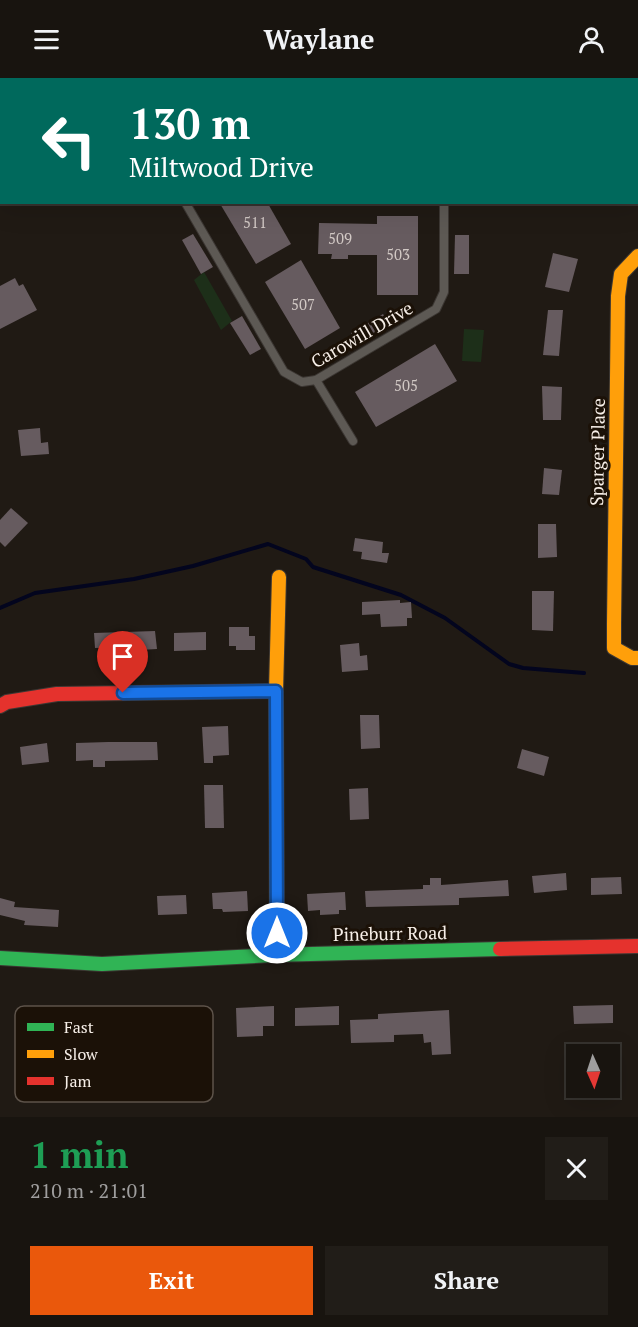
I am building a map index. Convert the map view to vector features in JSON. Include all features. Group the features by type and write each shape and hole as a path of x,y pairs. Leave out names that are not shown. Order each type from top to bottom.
{"street":[{"name":"Sparger Place","path":"635,258 621,274 618,296 614,648 632,658 638,658"},
{"path":"278,955 276,691 279,577"},
{"path":"0,706 7,702 57,694 276,691"},
{"name":"Pineburr Road","path":"0,958 27,962 80,964 278,955 638,946"}],"lane":[{"name":"Carowill Drive","path":"186,204 284,372 302,382 316,380 431,314 440,303 444,292 444,204"},
{"path":"316,380 353,441"}],"green space":[{"path":"204,272 232,321 221,330 194,280"},
{"path":"464,329 484,330 481,362 462,361"}],"building":[{"path":"220,204 268,204 291,244 256,264"},
{"path":"377,216 418,216 418,295 377,295 377,255 348,255 348,259 331,259 332,254 318,254 319,223 377,224"},
{"path":"193,234 213,267 201,274 182,240"},
{"path":"455,235 469,235 469,274 454,274"},
{"path":"553,253 578,259 569,292 545,287"},
{"path":"301,260 340,328 305,349 265,282"},
{"path":"15,278 19,286 23,284 37,310 0,329 0,286"},
{"path":"548,310 563,310 559,356 543,355"},
{"path":"383,314 389,324 357,343 351,333"},
{"path":"242,316 261,349 250,355 230,323"},
{"path":"435,344 457,381 376,427 355,392"},
{"path":"542,386 562,387 561,420 543,420"},
{"path":"40,428 41,443 48,442 49,454 21,456 18,430"},
{"path":"544,468 562,470 559,495 542,494"},
{"path":"11,508 28,523 5,547 0,542 0,520"},
{"path":"538,524 556,524 557,557 538,558"},
{"path":"355,538 383,542 382,553 389,553 387,563 361,559 362,552 353,551"},
{"path":"532,591 554,591 553,631 532,630"},
{"path":"400,600 400,603 411,602 412,618 407,618 407,626 381,627 380,614 362,615 362,602"},
{"path":"229,627 249,627 249,636 255,636 255,650 236,650 236,646 229,646"},
{"path":"155,631 157,649 124,651 124,647 95,648 94,633"},
{"path":"206,632 206,650 174,651 174,633"},
{"path":"359,643 360,656 367,655 368,670 342,672 340,645"},
{"path":"360,715 379,715 380,748 361,749"},
{"path":"228,726 229,755 213,756 213,763 204,763 202,727"},
{"path":"157,742 158,760 105,761 105,767 93,767 93,760 76,761 76,743"},
{"path":"47,743 49,762 22,765 20,747"},
{"path":"522,749 549,757 544,776 517,768"},
{"path":"204,785 223,785 224,828 205,828"},
{"path":"368,788 369,819 350,820 349,789"},
{"path":"566,873 567,890 534,893 532,876"},
{"path":"621,877 622,894 591,895 591,878"},
{"path":"430,878 441,878 441,885 508,880 509,896 459,898 459,905 366,907 365,891 423,889 423,885 430,885"},
{"path":"247,891 248,911 223,912 222,909 213,909 212,893"},
{"path":"345,892 346,910 339,910 339,914 320,915 320,910 308,911 307,894"},
{"path":"186,895 187,914 158,915 157,896"},
{"path":"0,898 15,902 14,907 59,910 58,927 24,925 25,921 0,915"},
{"path":"613,1005 613,1023 574,1024 573,1006"},
{"path":"274,1006 274,1026 263,1026 263,1036 237,1037 236,1008"},
{"path":"339,1006 339,1025 295,1026 295,1008"},
{"path":"449,1010 451,1054 432,1055 431,1042 424,1043 423,1034 394,1035 394,1042 351,1043 350,1020 378,1019 378,1014"}],"waterway":[{"path":"0,608 35,593 134,579 193,566 268,544 306,559 313,567 401,595 445,618 509,664 523,668 584,673"}],"traffic: fast":[{"path":"0,958 102,964 273,955 500,949"}],"traffic: slow":[{"path":"638,256 621,274 618,296 614,624 614,648 632,658 638,658"},
{"path":"277,955 276,691 279,577"}],"traffic: jam":[{"path":"0,706 7,702 57,694 276,691"},
{"path":"500,949 638,946"}],"route":[{"path":"123,693 276,691 277,933"}]}
